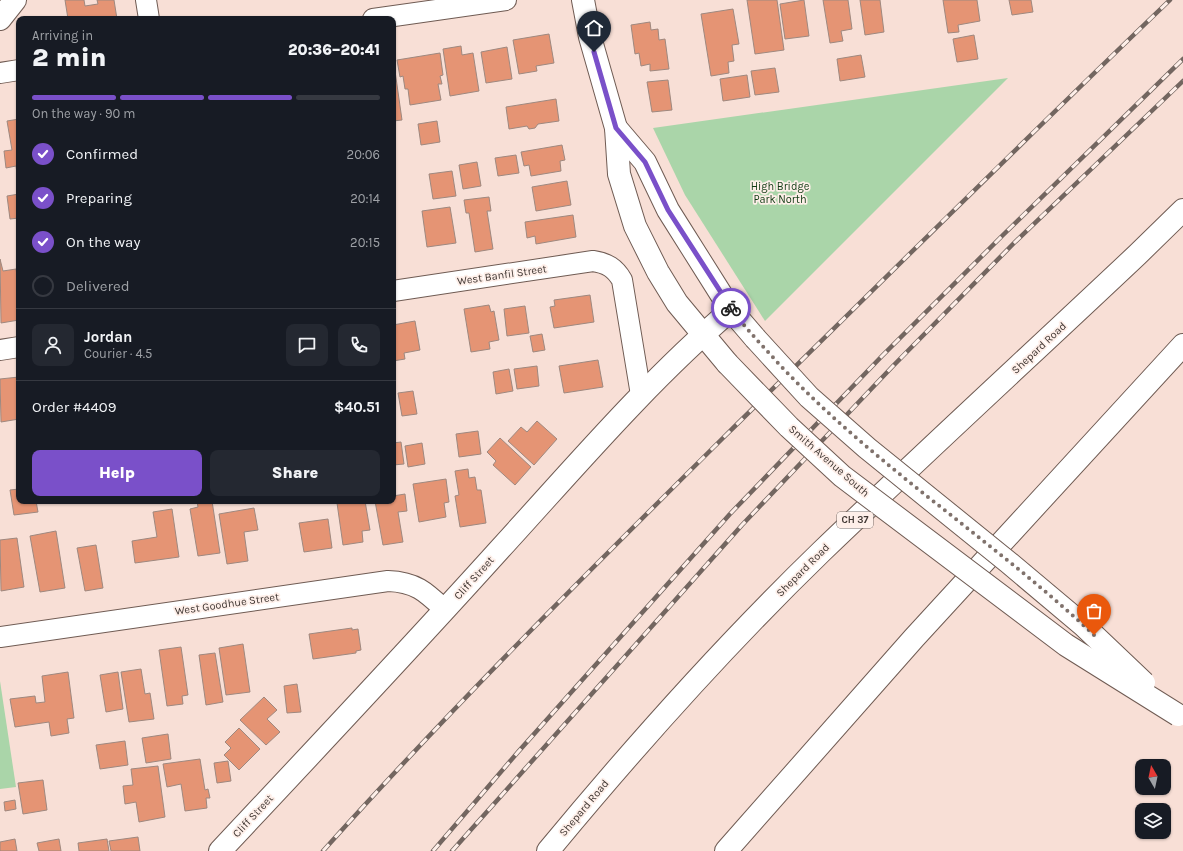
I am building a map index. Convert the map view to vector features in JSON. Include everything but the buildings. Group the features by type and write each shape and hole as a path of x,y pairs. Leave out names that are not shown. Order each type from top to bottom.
{"main road":[{"path":"0,19 15,0"},
{"name":"Smith Avenue South","path":"583,0 590,37 616,128 619,174 635,226 658,272 677,303 727,363 789,427 842,476 1066,645 1180,717"},
{"name":"Smith Avenue South","path":"616,128 645,162 668,210 732,310 755,338 809,397 866,448 1002,557 1083,625 1180,717"},
{"name":"Shepard Road","path":"548,851 614,773 718,657 821,552 1132,261 1183,210"},
{"name":"Cliff Street","path":"220,851 445,610 641,395 703,334 732,310"},
{"path":"726,851 914,638 1183,345"}],"street":[{"path":"146,0 149,16"},
{"path":"394,16 506,0"},
{"path":"0,73 16,70"},
{"name":"West Banfil Street","path":"396,291 593,261 610,267 617,272 622,280 641,395"},
{"path":"0,350 16,347"},
{"name":"West Goodhue Street","path":"0,636 388,581 412,584 427,593 445,610"}],"green space":[{"name":"High Bridge Park North","path":"1008,78 765,321 685,195 653,128"},
{"path":"0,681 16,787 0,789"}],"railway":[{"path":"323,851 421,744 572,588 948,216 1170,0"},
{"path":"433,851 518,752 730,514 882,356 1183,59"},
{"path":"452,851 742,525 893,366 1014,243 1183,81"}],"way so far":[{"path":"731,308 755,338 809,397 866,448 1008,562 1094,635"}],"route":[{"path":"594,52 616,128 645,162 668,210 731,308"}]}
